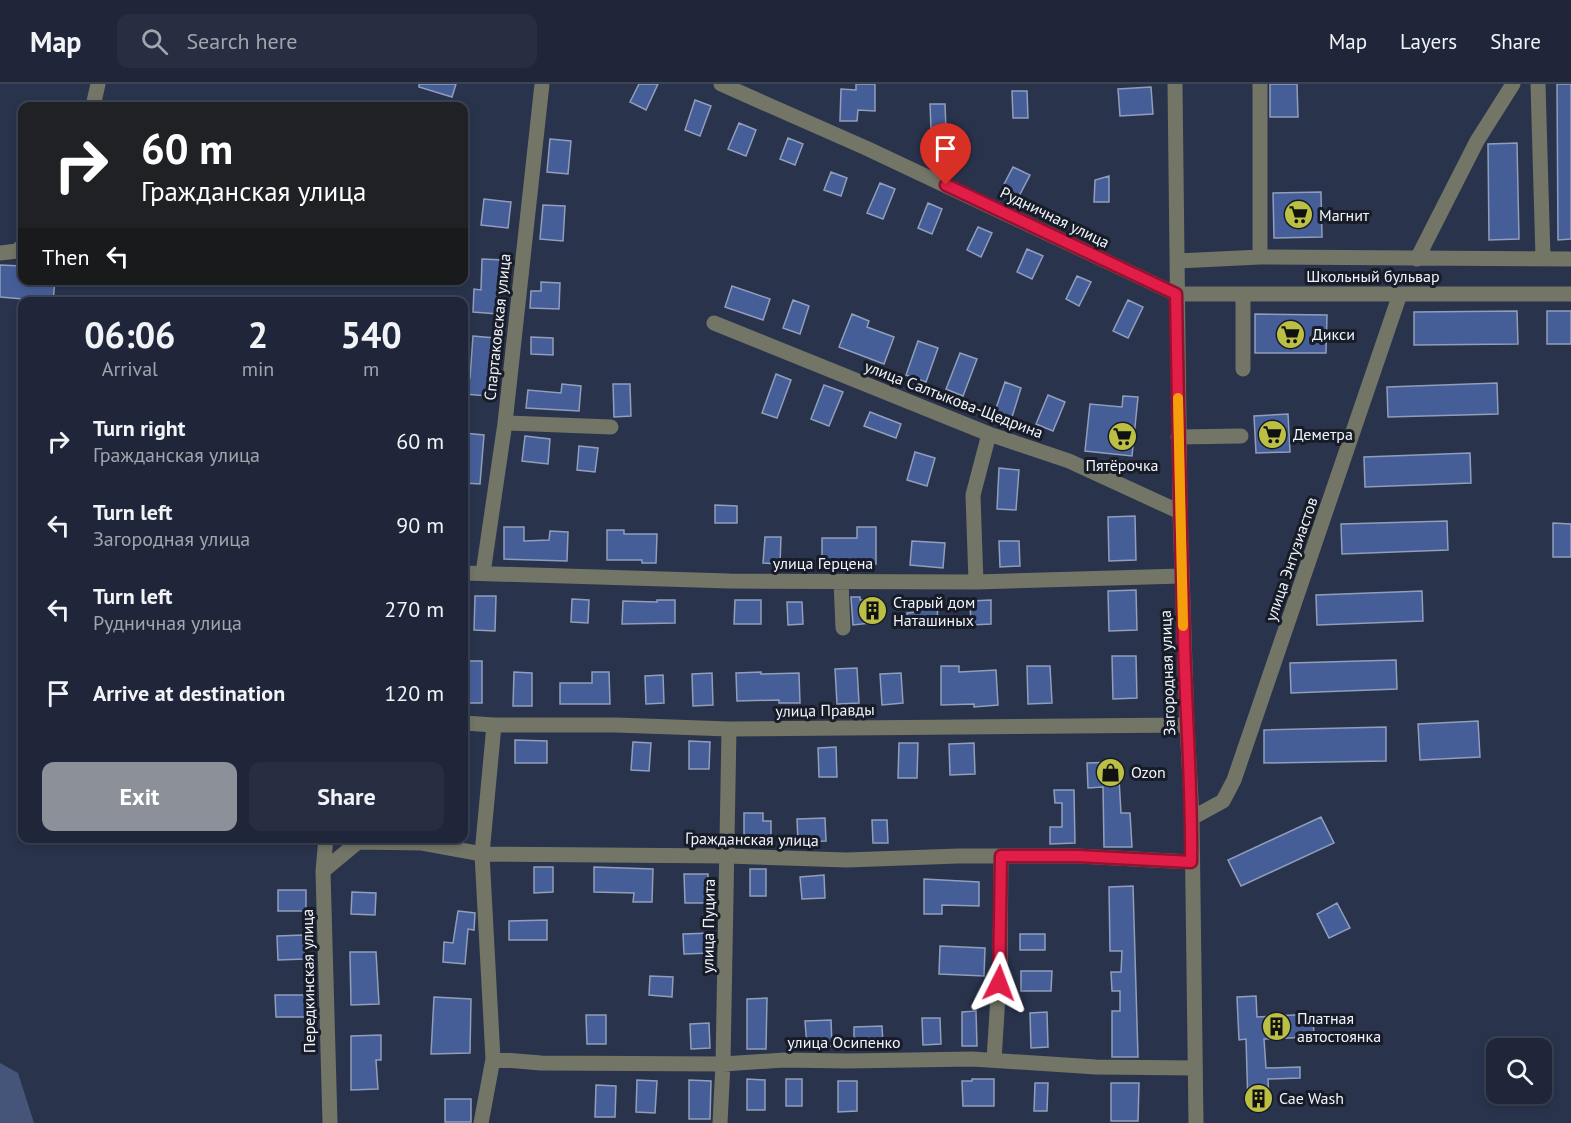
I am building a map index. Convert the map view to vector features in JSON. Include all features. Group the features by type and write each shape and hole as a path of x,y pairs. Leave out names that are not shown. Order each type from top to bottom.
{"street":[{"path":"94,102 98,84"},
{"name":"Спартаковская улица","path":"483,573 505,423 542,84"},
{"name":"Рудничная улица","path":"721,84 866,148 1176,294"},
{"name":"Загородная улица","path":"1175,84 1178,437 1186,724 1192,818 1196,1123"},
{"path":"1260,84 1260,257"},
{"path":"1417,259 1476,141 1513,84"},
{"path":"1538,84 1543,258"},
{"path":"0,253 18,250"},
{"name":"Школьный бульвар","path":"1178,261 1260,257 1571,259"},
{"name":"Школьный бульвар","path":"1176,294 1571,294"},
{"path":"1243,294 1243,369"},
{"name":"улица Энтузиастов","path":"1192,818 1224,801 1234,780 1400,294"},
{"name":"улица Салтыкова-Щедрина","path":"714,323 989,434 1069,461 1180,512"},
{"path":"505,423 611,427"},
{"path":"975,582 973,495 989,434"},
{"path":"1178,437 1241,436"},
{"name":"улица Герцена","path":"468,573 841,582 975,582 1182,576"},
{"path":"841,582 843,628"},
{"name":"улица Правды","path":"468,723 729,729 1186,724"},
{"path":"481,1123 493,1059 482,854 494,725"},
{"name":"улица Пуцита","path":"720,1123 729,729"},
{"name":"Передкинская улица","path":"326,843 323,871 330,1123"},
{"name":"Гражданская улица","path":"323,871 357,843"},
{"name":"Гражданская улица","path":"422,843 482,854 727,856 847,860 1077,856 1191,862"},
{"path":"994,1060 1000,964 1001,856"},
{"name":"улица Осипенко","path":"493,1059 541,1063 723,1064 784,1060 994,1060 1096,1067 1195,1068"}],"shaded area":[{"path":"0,1063 18,1073 34,1123 0,1123"}],"building":[{"path":"419,84 456,84 452,97 419,87"},
{"path":"639,84 658,84 646,110 630,102"},
{"path":"856,84 875,84 875,111 858,110 857,121 840,121 841,89 856,90"},
{"path":"1270,84 1297,84 1298,117 1270,117"},
{"path":"1557,84 1571,84 1571,239 1558,240"},
{"path":"1151,87 1153,114 1120,116 1118,89"},
{"path":"1012,91 1027,91 1028,118 1013,118"},
{"path":"695,100 711,106 700,136 685,130"},
{"path":"930,104 945,104 946,129 931,129"},
{"path":"739,123 756,130 746,156 728,149"},
{"path":"788,138 803,144 795,165 780,159"},
{"path":"550,139 571,141 568,174 547,172"},
{"path":"1517,143 1519,239 1489,240 1488,144"},
{"path":"1013,167 1030,175 1018,198 1001,190"},
{"path":"831,172 847,178 841,196 824,190"},
{"path":"1109,176 1109,202 1094,202 1095,180"},
{"path":"880,183 895,189 883,219 867,213"},
{"name":"Магнит","path":"1321,192 1322,237 1274,238 1273,193"},
{"path":"484,199 511,202 508,228 481,225"},
{"path":"928,203 942,209 932,234 918,228"},
{"path":"543,205 565,206 563,241 540,239"},
{"path":"978,227 992,233 981,257 967,250"},
{"path":"1027,249 1043,256 1032,279 1017,272"},
{"path":"482,259 504,260 498,314 473,312 474,289 481,290"},
{"path":"0,265 18,266 18,285 55,285 53,297 0,297"},
{"path":"1077,276 1091,282 1079,306 1066,299"},
{"path":"541,282 560,283 559,309 530,308 531,291 541,291"},
{"path":"732,286 770,299 763,320 725,307"},
{"path":"793,300 809,306 800,334 783,328"},
{"path":"1128,300 1143,307 1128,338 1113,331"},
{"path":"1517,311 1518,344 1414,345 1414,312"},
{"path":"1547,311 1571,311 1571,344 1547,344"},
{"path":"852,314 869,321 867,327 894,337 884,364 839,347"},
{"name":"Дикси","path":"1255,314 1327,315 1326,353 1255,353"},
{"path":"473,336 495,338 488,396 468,394 468,378 470,378"},
{"path":"531,337 553,338 553,355 531,354"},
{"path":"918,341 938,348 926,382 906,375"},
{"path":"960,353 977,359 963,396 946,389"},
{"path":"776,374 791,380 777,418 762,413"},
{"path":"1005,382 1021,388 1012,417 995,411"},
{"path":"1497,383 1498,414 1388,417 1387,387"},
{"path":"562,384 581,386 579,411 526,408 528,390 561,393"},
{"path":"613,384 630,384 631,416 614,417"},
{"path":"824,385 843,392 829,426 811,419"},
{"path":"1048,395 1065,402 1053,431 1036,424"},
{"path":"1123,396 1138,397 1132,456 1085,451 1090,404 1122,407"},
{"path":"870,412 901,424 896,438 864,426"},
{"name":"Деметра","path":"1288,414 1290,452 1256,453 1254,416"},
{"path":"468,433 484,435 480,484 468,483"},
{"path":"525,436 550,439 548,464 522,461"},
{"path":"579,446 598,448 595,472 577,470"},
{"path":"915,452 935,458 927,486 907,480"},
{"path":"1470,453 1471,483 1365,487 1364,457"},
{"path":"999,468 1019,470 1016,510 997,509"},
{"path":"715,505 737,506 737,523 715,523"},
{"path":"1135,516 1136,560 1109,561 1108,517"},
{"path":"1447,521 1448,550 1342,554 1341,524"},
{"path":"1553,523 1571,524 1571,557 1553,557"},
{"path":"504,527 524,527 524,541 549,540 550,531 568,532 567,561 504,559"},
{"path":"857,527 876,527 876,564 843,564 843,568 822,568 822,538 857,538"},
{"path":"607,530 624,530 624,534 657,534 656,563 642,563 642,560 607,560"},
{"path":"765,537 781,537 780,564 763,563"},
{"path":"912,541 945,543 943,568 910,565"},
{"path":"999,541 1019,541 1020,566 1000,567"},
{"path":"1136,590 1137,630 1109,631 1108,591"},
{"path":"1422,591 1423,621 1317,625 1316,595"},
{"path":"475,596 496,596 495,631 474,630"},
{"path":"851,597 860,597 860,600 880,600 880,622 853,625"},
{"path":"572,599 589,600 588,623 571,622"},
{"path":"657,600 675,600 675,623 622,624 623,601 657,602"},
{"path":"735,600 761,600 761,624 734,624"},
{"path":"991,600 991,624 971,625 970,601"},
{"path":"787,602 802,602 803,624 788,625"},
{"path":"916,602 937,602 938,626 908,626 907,613 916,612"},
{"path":"1112,656 1136,656 1137,698 1113,699"},
{"path":"1396,660 1397,689 1291,693 1290,663"},
{"path":"468,661 482,661 482,703 468,703"},
{"path":"941,666 959,666 959,672 996,670 998,705 974,707 974,704 941,705"},
{"path":"1027,666 1050,666 1052,703 1028,704"},
{"path":"857,668 859,703 837,704 835,669"},
{"path":"514,672 532,673 532,706 513,706"},
{"path":"592,672 609,672 610,704 560,704 560,683 592,683"},
{"path":"761,672 761,674 799,673 800,703 779,703 779,700 737,701 736,673"},
{"path":"712,673 713,705 693,706 692,674"},
{"path":"901,673 903,703 882,705 880,674"},
{"path":"663,675 664,703 646,704 645,676"},
{"path":"1478,721 1480,757 1420,760 1418,724"},
{"path":"1386,727 1386,761 1264,763 1264,730"},
{"path":"515,740 547,741 547,763 515,763"},
{"path":"689,741 710,742 709,769 689,769"},
{"path":"633,742 651,743 649,771 631,770"},
{"path":"899,743 918,743 917,778 898,778"},
{"path":"974,743 975,774 950,775 949,744"},
{"path":"836,747 837,777 819,777 818,748"},
{"path":"1118,762 1121,813 1130,813 1132,847 1104,847 1103,787 1088,788 1087,763"},
{"path":"1054,790 1074,790 1075,843 1050,844 1050,827 1062,827 1062,803 1055,803"},
{"path":"744,813 763,813 763,821 771,821 771,839 744,838"},
{"path":"1321,817 1334,843 1241,886 1228,860"},
{"path":"825,818 826,841 798,842 797,819"},
{"path":"872,820 887,820 888,843 873,843"},
{"path":"534,867 553,867 553,892 534,893"},
{"path":"594,867 653,869 652,902 633,902 634,893 594,892"},
{"path":"750,869 766,869 766,896 750,896"},
{"path":"684,874 708,874 708,903 685,903"},
{"path":"824,875 825,898 802,899 800,877"},
{"path":"924,879 979,882 979,906 942,905 942,914 924,914"},
{"path":"1133,886 1138,1057 1112,1057 1112,1011 1120,1011 1120,991 1112,991 1111,972 1121,972 1122,951 1110,951 1109,887"},
{"path":"278,890 306,890 306,911 278,911"},
{"path":"352,892 376,893 375,915 351,914"},
{"path":"1337,903 1350,928 1329,938 1317,914"},
{"path":"458,911 475,913 474,930 468,929 465,964 443,962 444,942 453,943"},
{"path":"547,920 547,940 509,940 509,921"},
{"path":"710,933 711,953 684,954 683,934"},
{"path":"1020,934 1045,934 1045,950 1020,950"},
{"path":"303,935 305,959 278,960 277,936"},
{"path":"940,946 985,948 984,976 939,974"},
{"path":"350,952 376,952 379,1004 351,1005"},
{"path":"1021,971 1052,971 1051,991 1021,991"},
{"path":"650,976 673,977 672,997 649,995"},
{"path":"275,995 306,995 306,1017 276,1017"},
{"path":"1256,996 1257,1017 1313,1014 1314,1037 1264,1039 1266,1068 1300,1067 1300,1078 1268,1079 1269,1105 1248,1105 1246,1039 1239,1040 1237,997"},
{"path":"434,997 471,999 470,1053 431,1054"},
{"path":"767,998 766,1049 747,1049 747,999"},
{"path":"976,1011 977,1046 962,1046 962,1012"},
{"path":"1047,1012 1048,1047 1031,1048 1030,1013"},
{"path":"586,1015 606,1015 606,1044 587,1044"},
{"path":"922,1018 940,1018 941,1044 923,1045"},
{"path":"831,1020 832,1046 807,1047 805,1021"},
{"path":"709,1023 710,1048 691,1049 690,1024"},
{"path":"882,1026 883,1044 854,1045 854,1027"},
{"path":"381,1035 381,1060 376,1060 378,1089 351,1090 351,1036"},
{"path":"747,1079 765,1080 765,1110 747,1110"},
{"path":"786,1079 802,1079 802,1106 786,1106"},
{"path":"972,1079 994,1079 994,1106 963,1106 962,1081 972,1081"},
{"path":"637,1080 657,1081 655,1113 636,1112"},
{"path":"689,1080 711,1081 710,1119 689,1119"},
{"path":"838,1081 857,1081 857,1111 838,1112"},
{"path":"1035,1083 1048,1083 1047,1111 1034,1111"},
{"path":"1111,1083 1139,1083 1138,1121 1111,1121"},
{"path":"596,1085 616,1086 615,1117 595,1117"},
{"path":"445,1099 471,1099 471,1122 445,1122"}],"slow traffic":[{"path":"1178,398 1183,626"}],"place":[{"name":"Магнит","path":"1298,215"},
{"name":"Дикси","path":"1291,334"},
{"name":"Деметра","path":"1272,434"},
{"name":"Пятёрочка","path":"1122,437"},
{"name":"Старый дом Наташиных","path":"872,611"},
{"name":"Ozon","path":"1110,772"},
{"name":"Платная автостоянка","path":"1276,1027"},
{"name":"Cae Wash","path":"1258,1098"}],"route":[{"path":"946,185 1176,294 1186,724 1192,818 1191,862 1077,856 1001,856 999,983"}]}
